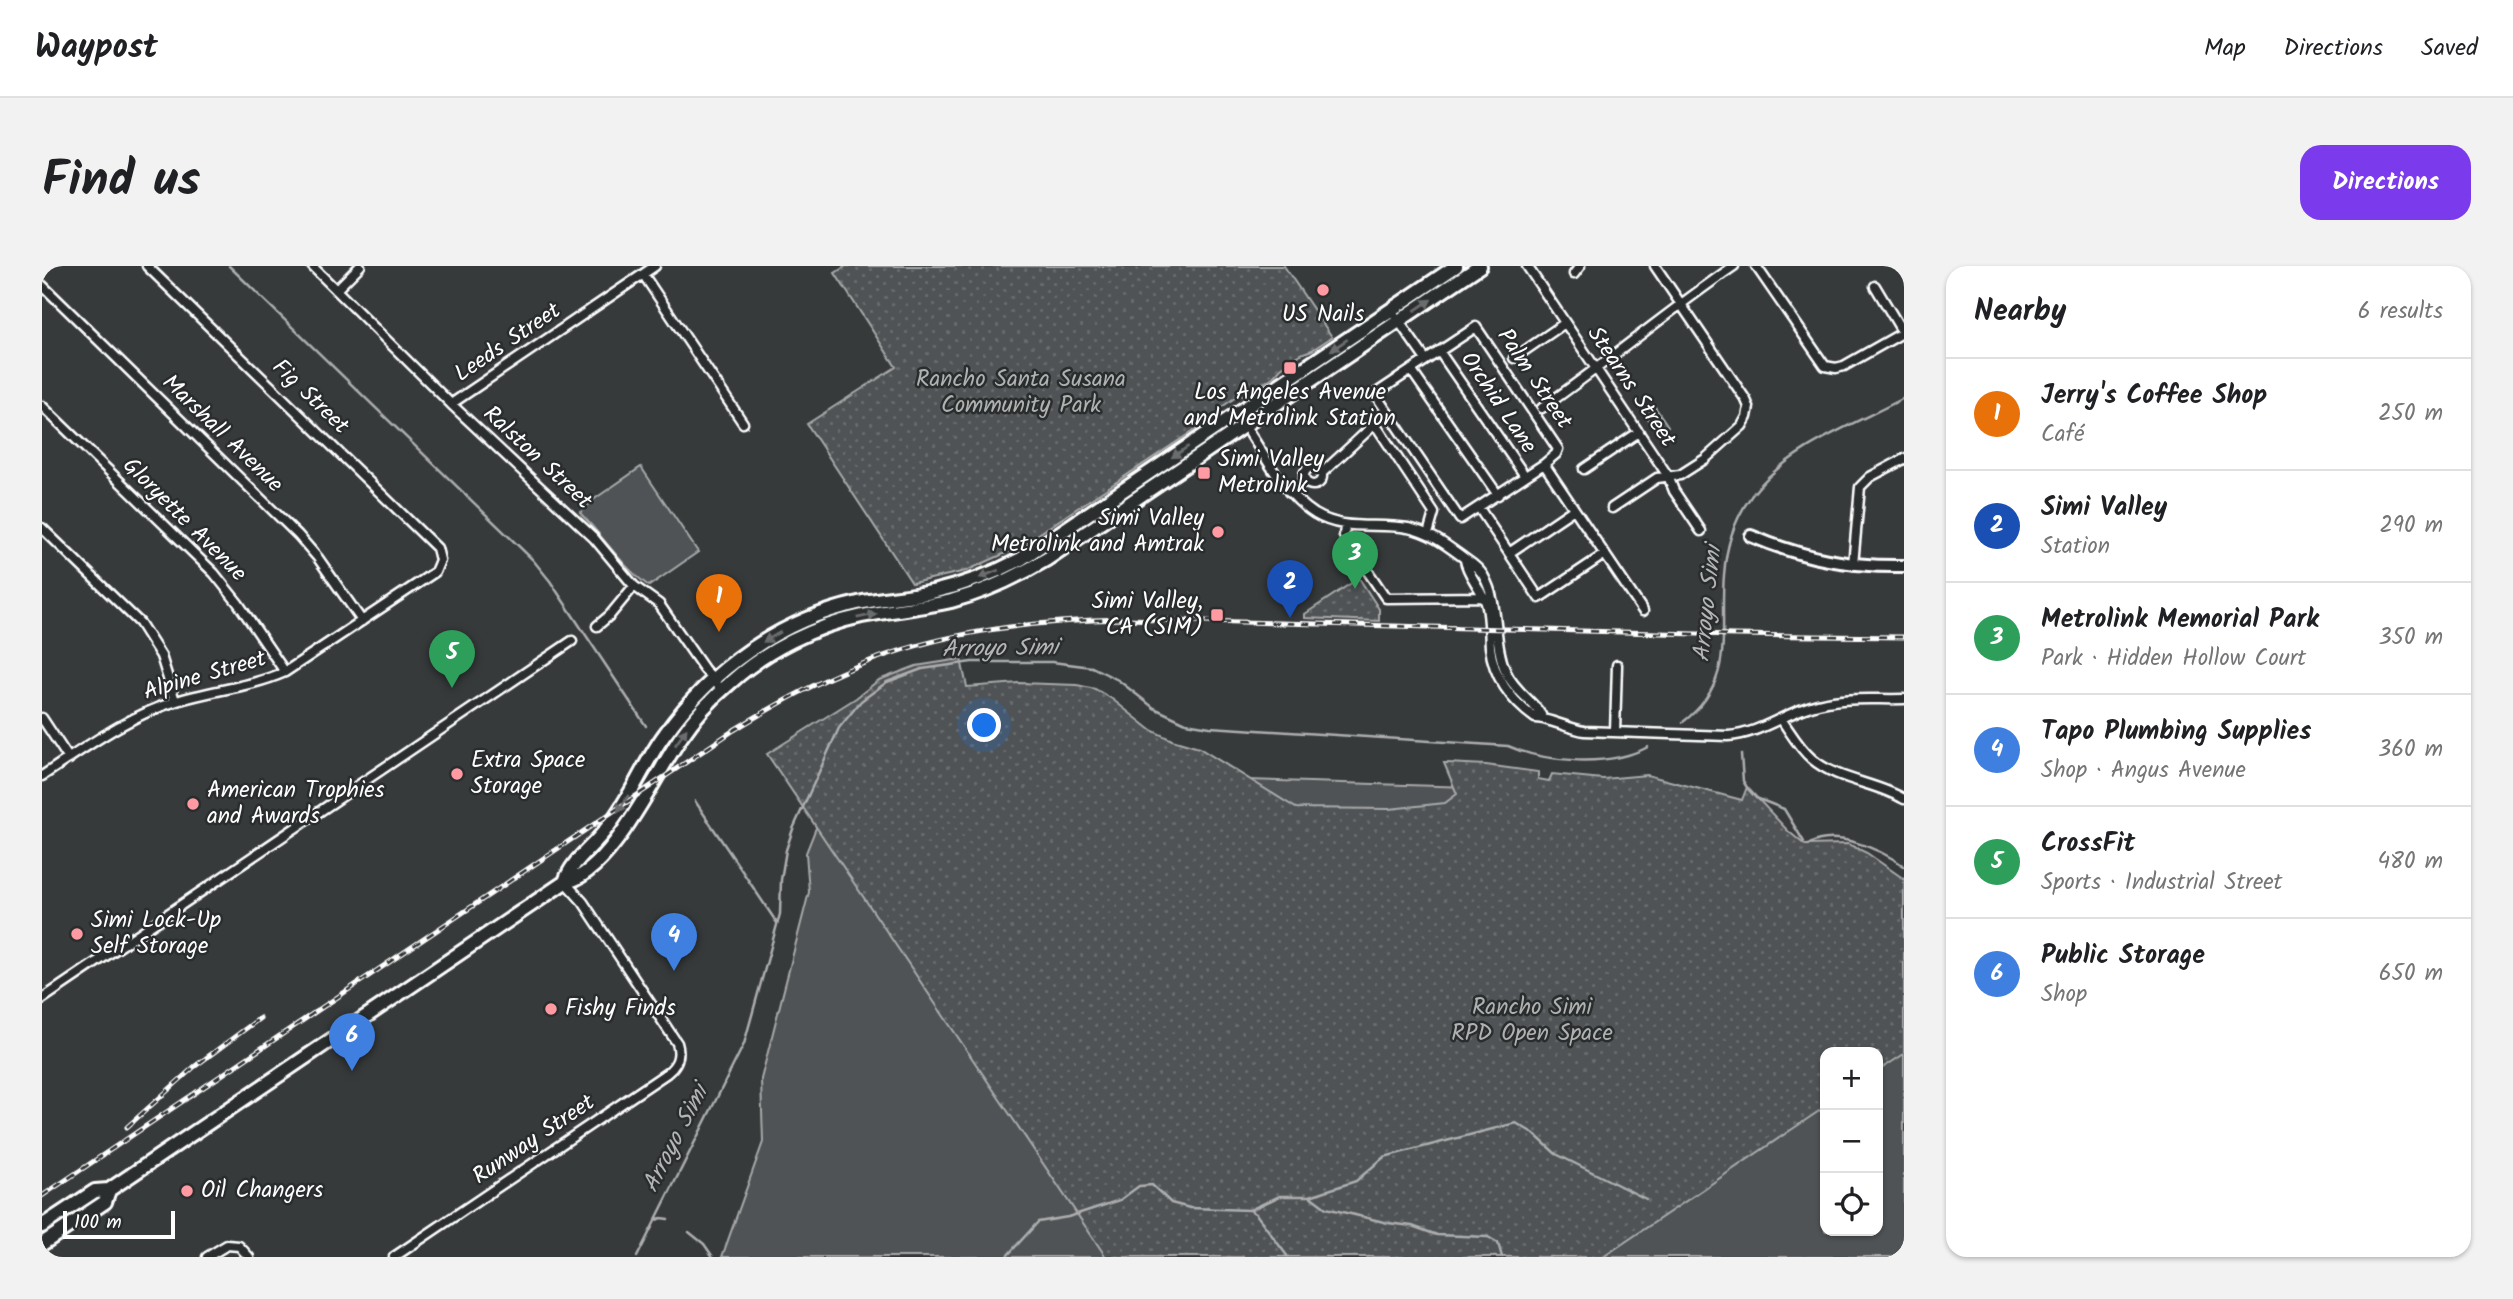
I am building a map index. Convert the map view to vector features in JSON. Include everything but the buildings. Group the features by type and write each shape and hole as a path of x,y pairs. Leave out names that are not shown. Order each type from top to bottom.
{"main road":[{"path":"42,1226 95,1191 108,1191 565,882 578,880 613,844 635,814 682,735 722,690 763,658 815,631 862,616 952,600 1019,575 1047,559 1241,420 1394,315 1457,266"},
{"path":"1394,315 1480,266"},
{"path":"565,882 569,870 616,815 664,736 686,706 712,679 764,641 826,612 859,603 950,587 1009,566 1241,420"},
{"path":"42,1244 105,1202 108,1191"}],"street":[{"name":"Fig Street","path":"147,266 438,548 441,558"},
{"name":"Ralston Street","path":"312,266 452,404 594,538 634,586 659,604 722,690"},
{"path":"337,290 360,266"},
{"name":"Leeds Street","path":"452,404 655,266"},
{"name":"Stearns Street","path":"1527,266 1668,476 1674,491 1701,531"},
{"path":"1612,508 1657,478 1680,475 1705,459 1742,426 1749,407 1655,266"},
{"path":"1542,408 1680,303 1734,266"},
{"path":"1756,266 1821,362 1830,368 1844,366 1904,332 1875,286"},
{"path":"643,275 743,423"},
{"name":"Marshall Avenue","path":"42,285 298,535 318,558 362,621"},
{"path":"1394,315 1426,360"},
{"path":"1514,358 1565,323"},
{"name":"Palm Street","path":"1479,508 1460,519 1375,394 1476,327 1558,449 1544,464"},
{"name":"Orchid Lane","path":"1439,351 1525,476"},
{"path":"1411,370 1498,495"},
{"name":"Gloryette Avenue","path":"42,406 214,573 285,672"},
{"path":"1241,420 1289,492 1317,515 1345,526 1405,528 1428,534 1448,545 1465,560 1472,561 1491,592 1501,659 1507,675 1518,692 1539,710 1542,717"},
{"path":"1322,473 1375,425 1434,513 1428,534"},
{"path":"1584,469 1639,432"},
{"path":"1853,565 1860,487 1870,477 1904,459"},
{"path":"1605,554 1539,598 1479,508 1544,464 1605,554 1643,611"},
{"path":"1310,467 1319,468 1322,479 1318,484 1310,485 1305,481 1304,473 1310,467"},
{"path":"1289,492 1305,481"},
{"path":"1509,553 1574,509"},
{"path":"1345,526 1344,536 1386,598 1483,597"},
{"path":"42,528 140,623 161,656 175,701"},
{"path":"1751,536 1801,556 1853,565 1904,566"},
{"name":"Alpine Street","path":"42,776 126,722 175,701 258,682 285,672 435,572 441,558"},
{"path":"1465,560 1488,614 1490,649 1495,670 1506,689 1521,707 1535,718 1542,717 1568,728 1736,736 1752,732 1796,711 1829,701 1904,699"},
{"path":"597,626 634,586"},
{"path":"42,999 572,641"},
{"path":"1615,732 1617,665"},
{"path":"42,718 69,759"},
{"path":"1781,719 1799,745 1823,767 1850,779 1872,784 1904,799"},
{"name":"Runway Street","path":"394,1257 677,1064 677,1043 583,902 565,882"},
{"path":"207,1257 226,1245 239,1246 249,1257"}],"green space":[{"name":"Rancho Santa Susana Community Park","path":"846,266 1284,266 1332,337 1301,354 1244,396 1239,395 1219,409 1217,415 1019,547 966,571 912,583 807,424 896,367 835,273"},
{"path":"1653,404 1668,426 1658,433 1643,411"},
{"path":"641,467 698,552 649,586 630,570 580,513 593,500"},
{"path":"1359,578 1379,609 1379,621 1305,618 1305,614"},
{"name":"Rancho Simi RPD Open Space","path":"961,659 967,687 1019,683 1077,685 1095,689 1151,730 1199,748 1296,808 1389,809 1445,803 1457,794 1444,763 1538,772 1538,779 1549,781 1552,774 1603,779 1647,775 1742,800 1747,787 1788,831 1805,845 1848,844 1867,853 1904,879 1904,1054 1883,1068 1883,1047 1820,1047 1820,1110 1603,1257 1106,1257 767,754 856,698 879,680 916,666"},
{"name":"Rancho Simi RPD Open Space","path":"854,732 1185,778 1631,792 1803,856 1904,882 1904,1257 722,1257 763,1142 761,1079 809,892 806,853"}],"waterway":[{"path":"229,266 533,560 550,581 646,726"},
{"name":"Arroyo Simi","path":"1683,722 1700,706 1711,690 1718,672 1722,654 1727,554 1736,523 1752,495 1767,478 1802,451 1904,398"},
{"name":"Arroyo Simi","path":"637,1257 744,1044 780,914 781,880 793,829 839,728 861,701 887,682 922,669 972,662 1052,662 1092,667 1118,680 1154,708 1186,723 1210,727 1508,746 1541,756 1578,760 1615,758 1648,747"},
{"path":"1741,754 1743,781 1748,789 1756,798 1784,809 1804,842"},
{"path":"695,801 777,923"},
{"path":"1808,845 1831,839 1858,843 1904,866"},
{"path":"1310,1196 1356,1181 1384,1157 1516,1123 1533,1133 1556,1154 1646,1199"},
{"path":"1006,1257 1038,1222 1068,1217 1120,1200 1139,1186 1152,1185 1171,1203 1190,1208 1250,1210 1280,1196 1310,1196 1326,1208 1412,1226 1437,1235 1488,1237 1498,1243 1502,1257"},
{"path":"1250,1210 1256,1214 1288,1257"},
{"path":"655,1221 668,1219"},
{"path":"689,1232 704,1244 713,1257"}],"railway":[{"path":"42,1196 734,730 825,680 889,654 922,644 989,630 1056,622 1124,619 1904,637"},
{"path":"127,1127 194,1067 260,1018"}],"place":[{"name":"US Nails","path":"1323,290"},
{"name":"Los Angeles Avenue and Metrolink Station","path":"1290,368"},
{"name":"Simi Valley Metrolink","path":"1204,473"},
{"name":"Simi Valley Metrolink and Amtrak","path":"1218,532"},
{"name":"Metrolink Memorial Park","path":"1355,589"},
{"name":"Simi Valley, CA (SIM)","path":"1217,615"},
{"name":"Simi Valley","path":"1290,618"},
{"name":"Jerry's Coffee Shop","path":"719,632"},
{"name":"CrossFit","path":"452,688"},
{"name":"Extra Space Storage","path":"457,774"},
{"name":"American Trophies and Awards","path":"193,804"},
{"name":"Simi Lock-Up Self Storage","path":"77,934"},
{"name":"Tapo Plumbing Supplies","path":"674,971"},
{"name":"Fishy Finds","path":"551,1009"},
{"name":"Public Storage","path":"352,1071"},
{"name":"Oil Changers","path":"187,1191"}]}
